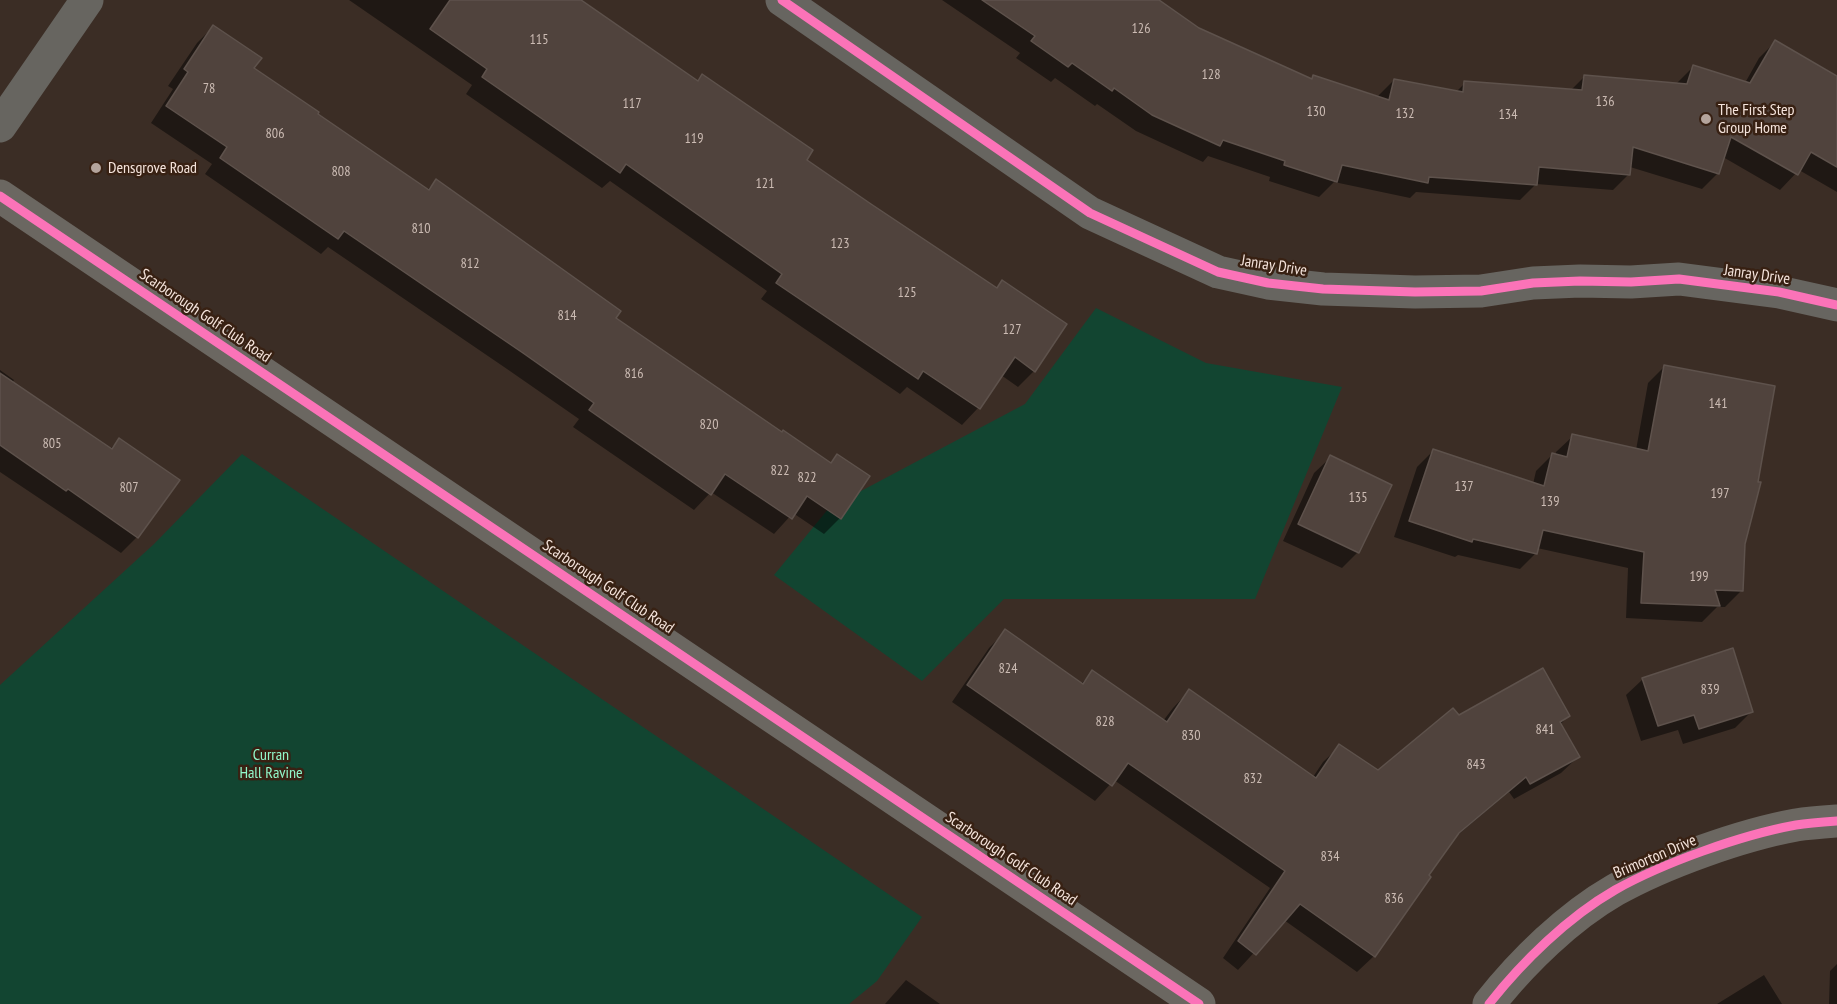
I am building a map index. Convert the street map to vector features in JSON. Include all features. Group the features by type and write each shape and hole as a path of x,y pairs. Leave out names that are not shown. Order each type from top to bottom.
{"street":[{"path":"0,126 87,0"},
{"name":"Janray Drive","path":"782,0 1090,213 1218,272 1268,283 1323,289 1405,292 1481,291 1533,283 1678,279 1779,292 1837,305"},
{"name":"Scarborough Golf Club Road","path":"0,196 1199,1004"},
{"name":"Brimorton Drive","path":"1489,1004 1505,984 1553,937 1614,891 1667,866 1734,841 1796,825 1837,821"}],"green space":[{"path":"1096,308 1206,363 1342,387 1255,599 1004,599 922,681 774,575 829,508 1025,404"},
{"name":"Curran Hall Ravine","path":"242,454 922,917 877,981 849,1004 0,1004 0,685 154,544"}],"building":[{"path":"450,0 581,0 698,81 702,74 813,150 807,160 997,288 1002,280 1067,324 1035,372 1015,357 980,409 923,371 918,379 776,283 782,274 626,164 620,173 482,77 487,69 430,29"},
{"path":"982,0 1159,0 1199,28 1312,79 1313,75 1389,100 1394,79 1463,92 1464,81 1582,90 1584,75 1687,84 1693,65 1750,83 1775,40 1837,76 1837,167 1811,152 1798,175 1731,137 1719,174 1633,147 1630,175 1539,167 1537,185 1429,177 1428,183 1342,165 1337,182 1284,165 1285,161 1223,140 1220,146 1152,115 1114,88 1112,91 1072,63 1068,67 1031,41 1035,36"},
{"path":"213,25 262,58 254,68 319,112 318,114 429,190 436,179 621,311 616,318 782,432 783,430 831,463 837,454 870,476 841,519 807,496 792,519 725,474 711,495 589,410 594,403 523,353 344,231 338,239 220,158 227,147 166,106 188,72 184,69"},
{"path":"1664,365 1775,386 1758,482 1761,482 1745,544 1743,591 1715,590 1720,606 1641,603 1644,552 1543,530 1537,554 1473,539 1472,542 1409,521 1433,449 1544,486 1552,453 1567,457 1572,434 1648,451"},
{"path":"0,373 112,449 119,438 180,480 138,538 0,445"},
{"path":"1330,455 1392,485 1359,553 1298,524"},
{"path":"1005,629 1083,684 1092,670 1167,722 1189,689 1316,778 1339,744 1378,770 1453,708 1459,715 1543,668 1570,716 1560,722 1580,757 1530,784 1526,777 1459,833 1375,957 1300,904 1256,955 1238,941 1285,871 1128,763 1112,786 967,685"},
{"path":"1733,648 1753,712 1699,729 1694,715 1658,726 1642,678"}],"cycle path":[{"path":"782,0 1090,213 1218,272 1268,283 1323,289 1415,292 1481,291 1533,283 1679,279 1779,292 1837,305"},
{"path":"0,196 1199,1004"},
{"path":"1489,1004 1516,972 1563,927 1597,901 1634,880 1679,860 1751,836 1796,825 1837,821"}],"place":[{"name":"The First Step Group Home","path":"1706,119"},
{"name":"Densgrove Road","path":"96,168"}]}
